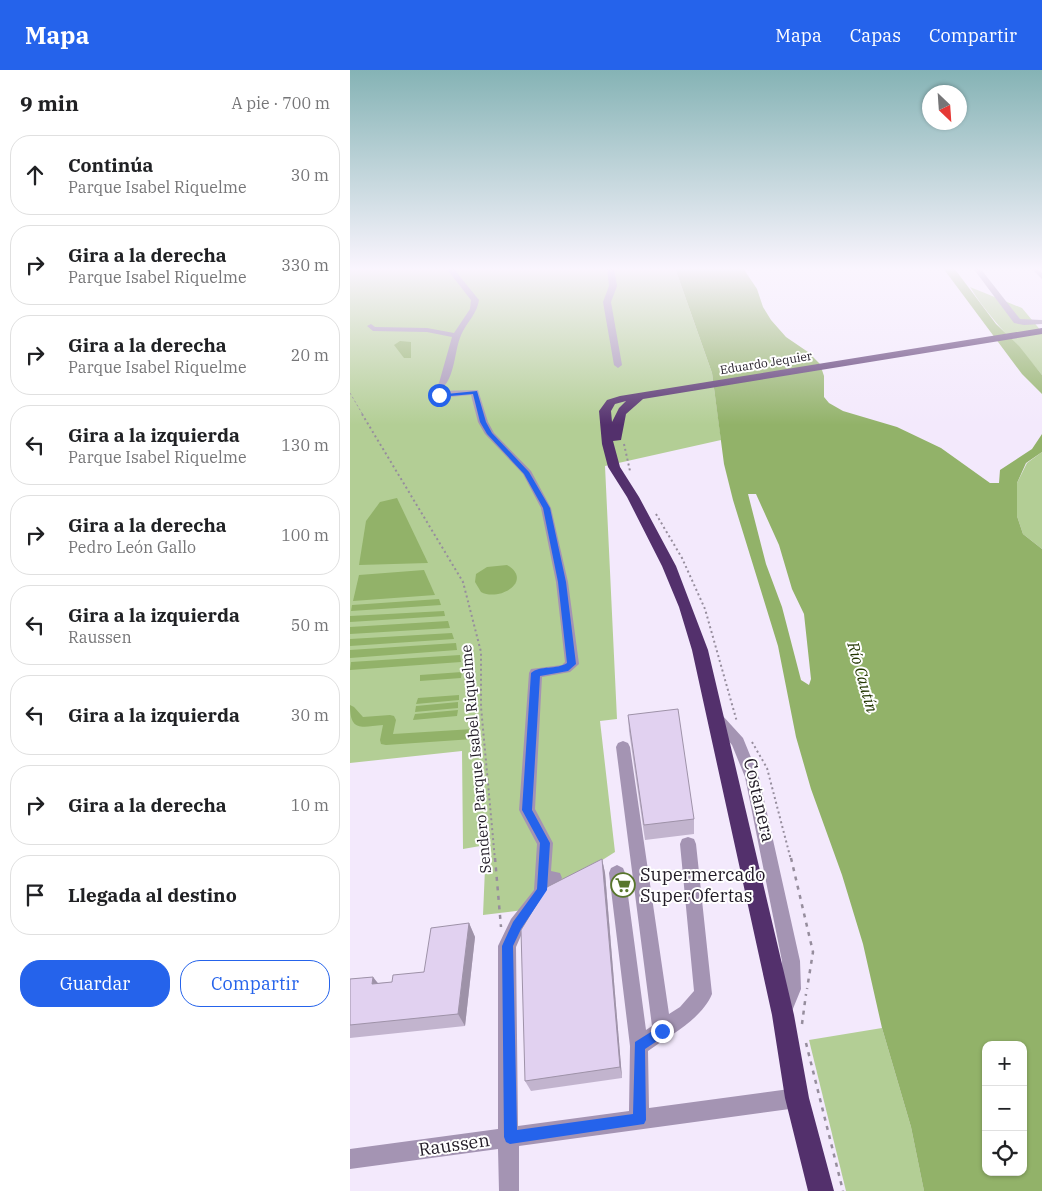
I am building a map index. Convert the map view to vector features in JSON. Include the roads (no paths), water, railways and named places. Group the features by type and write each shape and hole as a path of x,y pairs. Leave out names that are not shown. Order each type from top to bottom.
{"highway":[{"name":"Eduardo Jequier","path":"702,386 1042,331"},
{"name":"Costanera","path":"702,386 655,394 629,404 616,420 618,447 629,490 679,587 700,650 783,1015 797,1098 821,1191"}],"street":[{"path":"467,320 457,336 443,384 432,391 439,395 475,392 483,422 490,434 527,473 546,508 562,582 572,664 565,669 536,673 527,810 545,843 548,884 517,926 508,946 509,1191"},
{"path":"610,320 618,365"},
{"path":"1016,320 1024,323 1042,322"},
{"path":"371,326 373,328 444,332 457,336"},
{"path":"623,747 662,1031"},
{"path":"639,1046 686,1013 703,994 688,844"},
{"path":"617,873 639,1046 639,1120"},
{"name":"Raussen","path":"350,1159 797,1098"}],"water":[{"name":"Río Cautín","path":"693,320 771,320 786,337 808,352 820,364 824,376 824,397 829,403 843,411 897,427 941,448 990,483 999,483 1000,470 1032,449 1042,434 1042,452 1026,463 1017,483 1017,516 1023,534 1042,549 1042,1191 924,1191 911,1127 882,1028 863,944 842,875 811,789 796,737 778,646 733,500 724,464 712,373","holes":["748,494 756,494 779,545 792,589 804,614 811,679 809,685 801,680 782,607 766,564"]},
{"path":"982,320 993,320 1019,346 1042,375 1042,394 1022,374"},
{"path":"400,341 411,342 411,358 404,358 394,345"},
{"path":"397,498 428,563 359,565 366,521 380,502"},
{"path":"507,565 514,571 517,577 511,588 496,594 481,592 475,582 476,574 487,567"},
{"path":"424,570 435,595 353,601 359,575"},
{"path":"439,599 441,605 351,611 352,605"},
{"path":"444,611 445,616 350,622 350,616"},
{"path":"448,621 450,628 350,634 350,627"},
{"path":"452,633 454,639 350,646 350,639"},
{"path":"456,643 457,650 350,658 350,650"},
{"path":"460,655 461,662 350,670 351,662"},
{"path":"462,672 461,678 420,681 420,675"},
{"path":"459,695 459,700 416,704 418,698"},
{"path":"458,702 458,708 415,712 416,706"},
{"path":"458,710 457,716 413,720 415,714"}],"waterway":[{"path":"350,710 360,722 390,720 386,740 473,734"}],"place":[{"name":"Supermercado SuperOfertas","path":"623,885"}]}
